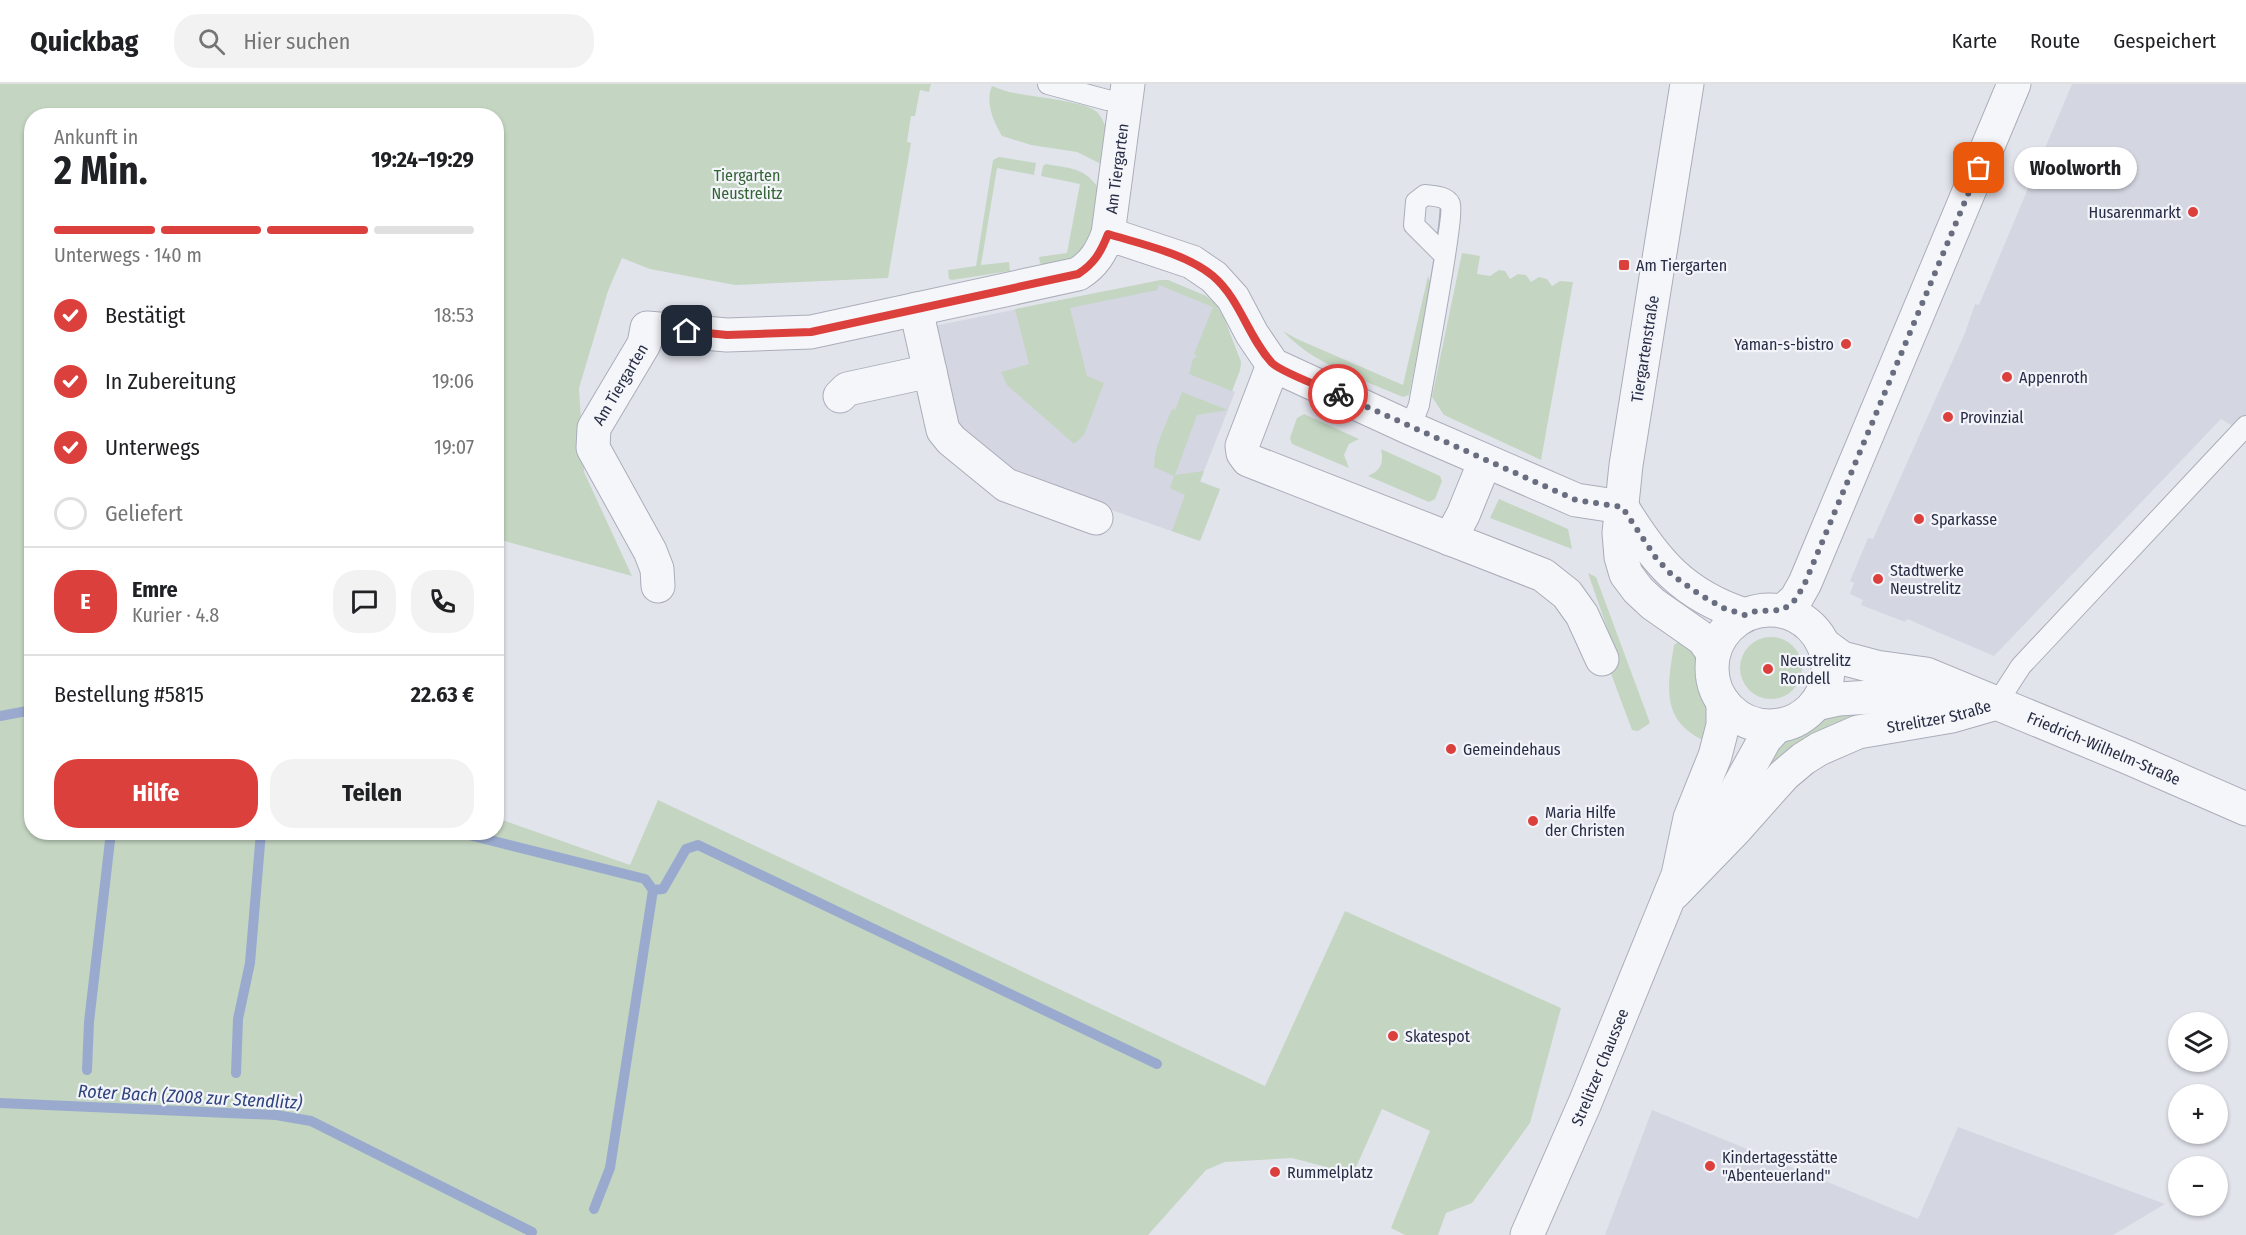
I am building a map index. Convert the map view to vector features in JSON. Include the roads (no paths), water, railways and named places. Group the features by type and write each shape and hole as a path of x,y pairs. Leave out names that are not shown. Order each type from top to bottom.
{"street":[{"name":"Tiergartenstraße","path":"1688,84 1626,465 1618,533 1626,574 1638,590 1653,604 1703,639 1713,653"},
{"path":"1783,610 1796,599 1805,583 2014,84"},
{"name":"Am Tiergarten","path":"658,586 657,569 650,551 593,448 594,428 644,344 647,328 727,335 811,332 1078,274 1090,266 1101,253 1108,234 1127,93"},
{"name":"Am Tiergarten","path":"1108,234 1192,262 1214,277 1233,298 1252,334 1274,365 1410,428 1576,500 1622,507"},
{"path":"915,309 943,430 951,440 1006,485 1096,518"},
{"path":"1274,365 1242,446 1243,453 1248,460 1543,575 1567,594 1582,615 1602,659"},
{"path":"840,396 847,389 930,371"},
{"path":"1450,539 1463,515 1485,461"},
{"path":"1622,507 1656,558 1672,575 1723,608 1745,615"},
{"path":"1783,610 1807,622 1816,631 1823,644 1828,675 1816,704 1805,714 1791,722 1777,726 1760,725 1735,715 1716,692 1712,677 1713,653 1723,633 1733,622 1756,611 1783,610"},
{"name":"Friedrich-Wilhelm-Straße","path":"1823,644 1842,658 1876,667 1926,674 2246,809"},
{"path":"1816,704 1839,699 1871,697 1923,699 1960,688"},
{"path":"1673,887 1690,818 1714,756 1723,725 1723,702"},
{"name":"Strelitzer Straße","path":"1673,887 1735,830 1778,781 1803,759 1819,749 1858,732 1952,717 1997,704"},
{"path":"1673,887 1716,827 1765,739 1777,726"},
{"name":"Strelitzer Chaussee","path":"1527,1235 1585,1102 1673,887"}],"lane":[{"name":"Am Tiergarten","path":"1048,84 1107,100 1127,93"},
{"path":"1410,428 1419,405 1445,256"},
{"name":"Strelitzer Straße","path":"1997,704 2021,666 2246,426"}],"waterway":[{"path":"0,716 24,712"},
{"path":"87,1070 89,1022 110,840"},
{"path":"236,1073 238,1019 250,963 260,840"},
{"path":"489,840 645,879 653,890 610,1168 594,1209"},
{"path":"653,890 663,889 686,849 698,845 1157,1064"},
{"name":"Roter Bach (Z008 zur Stendlitz)","path":"0,1103 276,1115 311,1121 532,1232"}],"place":[{"name":"Woolworth","path":"1979,168"},
{"name":"Husarenmarkt","path":"2193,212"},
{"name":"Am Tiergarten","path":"1624,265"},
{"name":"Yaman-s-bistro","path":"1846,344"},
{"name":"Appenroth","path":"2007,377"},
{"name":"Provinzial","path":"1948,417"},
{"name":"Sparkasse","path":"1919,519"},
{"name":"Stadtwerke Neustrelitz","path":"1878,579"},
{"name":"Neustrelitz Rondell","path":"1768,669"},
{"name":"Gemeindehaus","path":"1451,749"},
{"name":"Maria Hilfe der Christen","path":"1533,821"},
{"name":"Skatespot","path":"1393,1036"},
{"name":"Kindertagesstätte \"Abenteuerland\"","path":"1710,1166"},
{"name":"Rummelplatz","path":"1275,1172"}],"park label":[{"name":"Tiergarten Neustrelitz","path":"747,184"}]}
